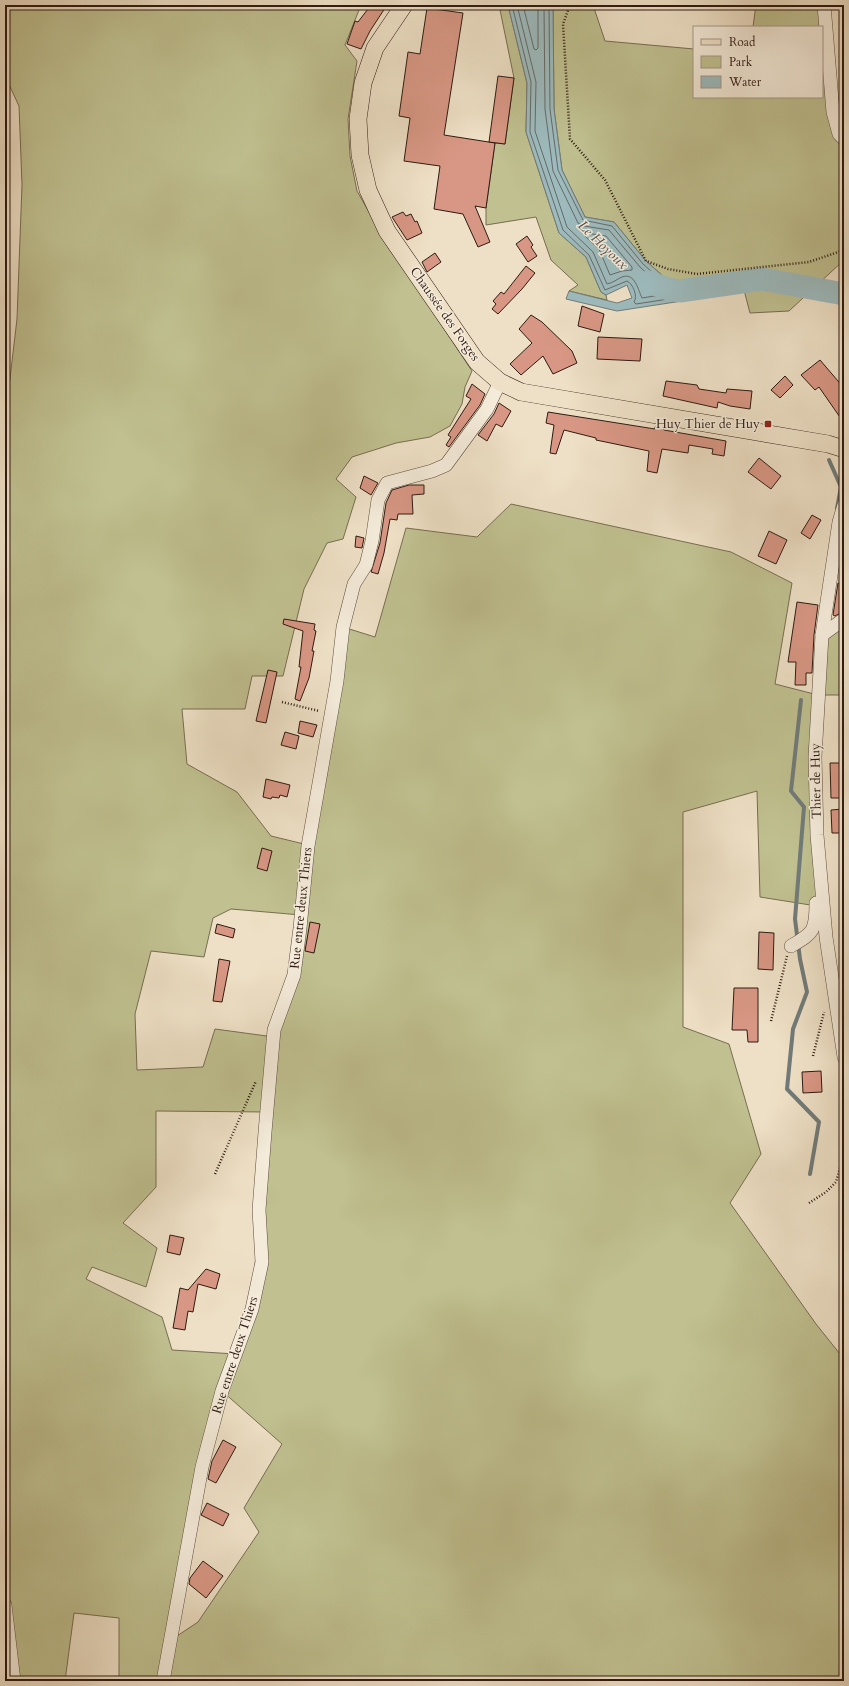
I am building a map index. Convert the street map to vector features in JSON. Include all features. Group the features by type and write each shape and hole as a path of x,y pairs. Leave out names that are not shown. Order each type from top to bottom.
{"main road":[{"name":"Chaussée des Forges","path":"404,5 375,48 363,83 358,119 360,155 368,190 387,231 477,362 500,382 521,392 828,444 844,449"}],"street":[{"path":"824,5 833,112 839,134 844,139"},
{"name":"Rue entre deux Thiers","path":"162,1681 202,1467 222,1391 252,1309 262,1262 260,1210 274,1030 294,976 308,846 337,681 343,627 354,584 366,564 372,541 378,500 387,483 432,472 446,465 468,438 486,409 500,382"},
{"name":"Thier de Huy","path":"844,505 839,522 822,635 815,757 820,866 826,937 844,1057"},
{"path":"822,635 844,619"},
{"path":"791,946 810,935 816,919 816,880 820,866"},
{"path":"5,1605 14,1681"}],"path":[{"path":"570,5 562,24 570,139 605,180 646,261 668,269 697,274 809,262 844,250"},
{"path":"282,702 331,714"},
{"path":"771,1021 785,959 791,946"},
{"path":"812,1056 830,990 834,987"},
{"path":"215,1174 258,1078"},
{"path":"844,1096 844,1105"},
{"path":"809,1203 826,1192 836,1182 844,1154"}],"green space":[{"path":"5,5 361,5 345,45 357,61 348,119 350,156 357,191 382,235 472,371 465,387 462,404 450,426 430,437 396,443 352,457 336,479 356,497 343,539 327,543 304,589 283,676 252,676 245,709 182,709 187,764 237,792 271,836 308,845 343,627 375,637 406,528 477,537 511,504 731,552 792,583 775,684 818,695 823,907 760,897 757,791 683,812 683,1027 729,1044 761,1154 730,1203 816,1324 844,1359 844,1681 119,1681 119,1618 74,1613 65,1681 5,1681 12,1672 5,1605 5,421 17,319 22,185 19,106 5,76","holes":["231,909 301,915 294,975 274,1037 215,1029 203,1067 137,1070 135,1014 151,951 204,957 213,918","156,1111 266,1112 252,1309 235,1354 172,1350 162,1317 86,1279 92,1267 146,1287 157,1248 123,1223 156,1187","222,1391 282,1444 244,1508 259,1532 198,1622 171,1640"]},
{"path":"499,5 508,5 527,83 526,132 559,233 586,257 601,292 606,295 607,300 569,291 578,285 551,260 536,217 486,225 486,208 495,143 505,144 514,78"},
{"path":"553,5 593,5 605,41 693,49 693,98 823,98 823,26 753,26 756,5 824,5 833,112 844,139 844,260 789,311 750,313 744,290 680,291 646,261 614,222 585,217 562,170 554,109"},
{"path":"844,619 844,695 818,695 822,635"}],"water":[{"path":"508,5 553,5 554,109 562,170 585,217 614,222 646,261 680,291 682,301 617,311 566,299 569,291 617,303 632,298 627,285 606,295 601,292 586,257 559,233 526,132 527,83"}],"building":[{"path":"371,5 387,5 370,31 361,49 347,44 355,21 358,22"},
{"path":"427,8 463,13 444,135 495,143 486,208 475,206 490,242 478,247 463,214 434,209 440,166 404,161 410,118 399,116 408,52 420,54"},
{"path":"498,76 514,78 505,144 489,142"},
{"path":"403,212 406,216 411,214 415,222 417,221 422,233 407,240 392,217"},
{"path":"527,236 533,245 531,247 537,256 528,262 516,244"},
{"path":"435,253 441,262 427,272 422,262"},
{"path":"526,266 535,273 498,314 492,309 496,304 493,301 501,292 504,294"},
{"path":"582,306 604,314 600,332 578,326"},
{"path":"531,315 542,322 572,351 577,363 553,374 543,356 521,375 510,364 532,343 519,329"},
{"path":"598,337 642,339 640,361 597,359"},
{"path":"820,360 844,388 844,423 819,387 815,390 801,375"},
{"path":"785,376 793,385 780,398 771,390"},
{"path":"666,381 697,385 699,389 726,393 727,389 752,391 750,409 730,406 718,402 717,408 663,396"},
{"path":"472,384 485,394 480,405 449,447 446,445 451,437 448,435 471,399 466,396"},
{"path":"499,403 511,411 502,427 496,424 487,441 478,435 494,414"},
{"path":"548,412 655,429 655,427 664,430 726,441 724,456 712,454 713,449 689,445 688,453 662,449 657,473 647,471 649,451 596,440 596,438 564,430 556,454 550,453 554,425 546,423"},
{"path":"759,458 781,476 771,489 748,472"},
{"path":"364,476 378,483 371,495 360,488"},
{"path":"409,485 424,485 424,494 412,495 413,514 398,514 397,520 390,519 384,553 378,574 371,572 380,543 386,503 392,490"},
{"path":"812,515 821,520 810,539 801,533"},
{"path":"769,531 787,540 776,564 758,556"},
{"path":"356,536 364,538 362,548 355,547"},
{"path":"838,583 844,584 844,611 835,616 833,615"},
{"path":"797,602 818,605 814,635 812,673 806,673 806,685 795,685 796,662 788,662"},
{"path":"284,619 315,624 314,630 316,631 312,651 314,651 309,678 300,701 295,699 301,667 299,667 303,631 283,624"},
{"path":"268,670 277,672 266,723 256,721"},
{"path":"300,721 317,725 313,737 298,733"},
{"path":"285,732 299,736 296,749 281,745"},
{"path":"830,763 843,763 843,785 840,785 840,798 831,798"},
{"path":"266,779 290,785 287,797 280,795 279,798 272,797 271,799 263,797"},
{"path":"843,809 844,833 832,833 831,810"},
{"path":"262,848 272,851 267,871 257,868"},
{"path":"310,922 320,924 314,953 305,951"},
{"path":"217,924 235,929 233,938 215,933"},
{"path":"759,932 774,933 773,970 758,969"},
{"path":"219,959 230,961 222,1002 213,1001"},
{"path":"734,988 758,988 758,1042 748,1042 747,1030 732,1030"},
{"path":"821,1071 822,1092 803,1093 802,1072"},
{"path":"170,1235 184,1238 180,1255 167,1252"},
{"path":"206,1269 220,1274 216,1289 198,1284 193,1312 188,1311 185,1330 173,1328 180,1288 188,1290"},
{"path":"223,1440 236,1447 216,1483 208,1479 212,1461"},
{"path":"207,1503 229,1514 223,1526 201,1515"},
{"path":"203,1561 223,1576 206,1598 189,1584 190,1578"}],"waterway":[{"name":"Le Hoyoux","path":"649,282 668,289 680,291 762,279 844,294"},
{"path":"829,460 841,487 837,508"},
{"path":"801,700 791,791 804,807 795,919 800,959 807,992 793,1029 787,1089 819,1122 810,1174"},
{"path":"841,1204 844,1207"}],"place":[{"name":"Huy Thier de Huy","path":"768,424"}]}
